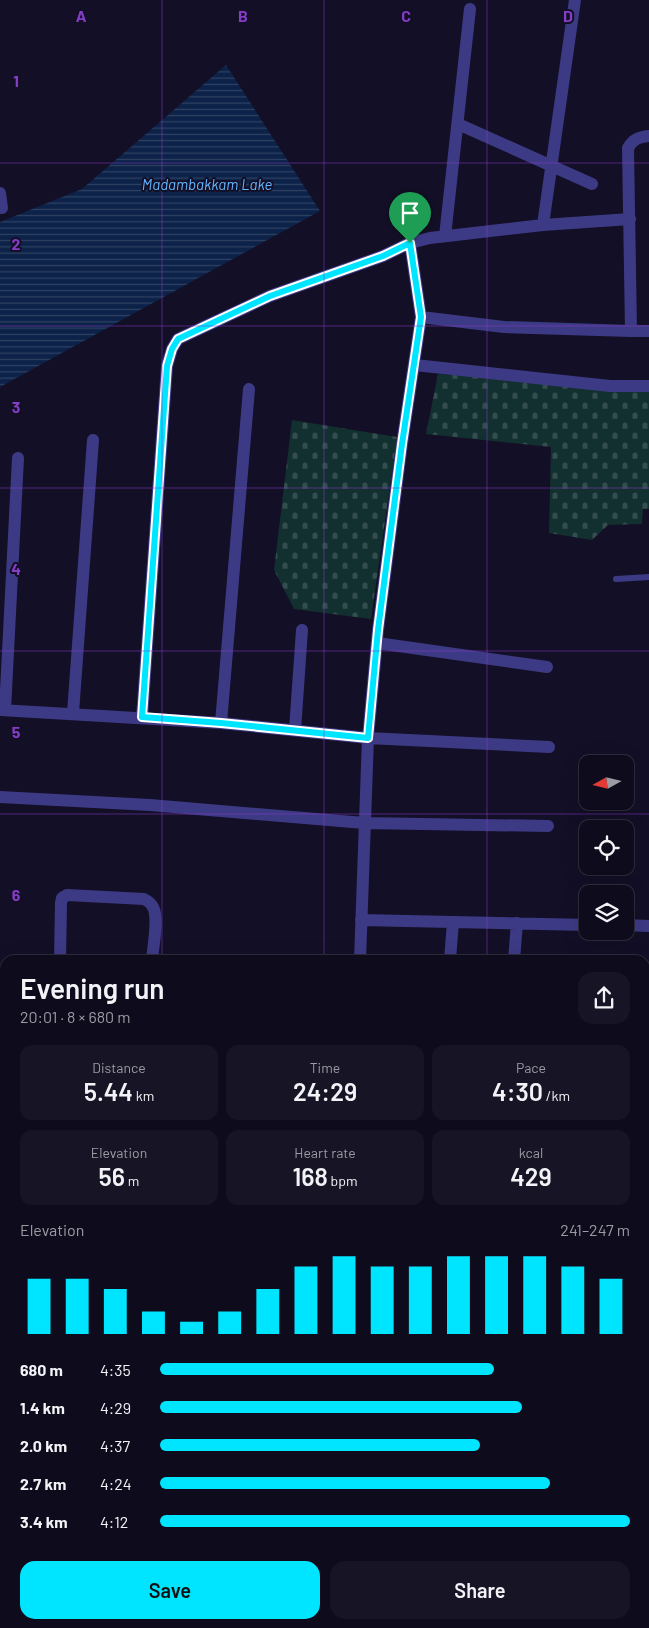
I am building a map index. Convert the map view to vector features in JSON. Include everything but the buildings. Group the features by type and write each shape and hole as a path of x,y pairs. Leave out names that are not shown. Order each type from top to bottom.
{"street":[{"path":"543,225 575,0"},
{"path":"445,236 470,9"},
{"path":"458,124 592,184"},
{"path":"631,330 628,148 631,142 639,137 649,136"},
{"path":"0,193 2,208"},
{"path":"142,717 167,366 172,349 178,339 270,296 383,256 410,243 430,238 543,225 630,219"},
{"path":"360,955 368,738 377,643 402,444 421,317 410,243"},
{"path":"421,317 504,327 649,331"},
{"path":"415,365 610,386 649,386"},
{"path":"221,723 249,389"},
{"path":"73,713 93,440"},
{"path":"18,458 3,710 221,723 368,738 549,747"},
{"path":"296,730 302,630"},
{"path":"377,643 547,667"},
{"path":"0,797 150,805 364,823 548,826"},
{"path":"60,955 61,903 62,898 67,895 144,899 151,903 155,919 152,955"},
{"path":"361,920 579,925"},
{"path":"450,955 453,922"},
{"path":"514,955 516,923"},
{"path":"634,925 649,926"}],"lane":[{"path":"616,579 649,577"}],"green space":[{"path":"438,374 649,387 649,509 643,509 642,524 608,525 592,540 549,533 551,447 426,434"},
{"path":"292,420 397,437 371,619 294,609 274,570"}],"water":[{"name":"Madambakkam Lake","path":"226,65 320,211 0,387 0,222 82,189"}],"route":[{"path":"410,243 421,317 402,444 378,630 368,738 142,717 167,366 172,349 178,339 270,296 383,256 410,243"}]}
